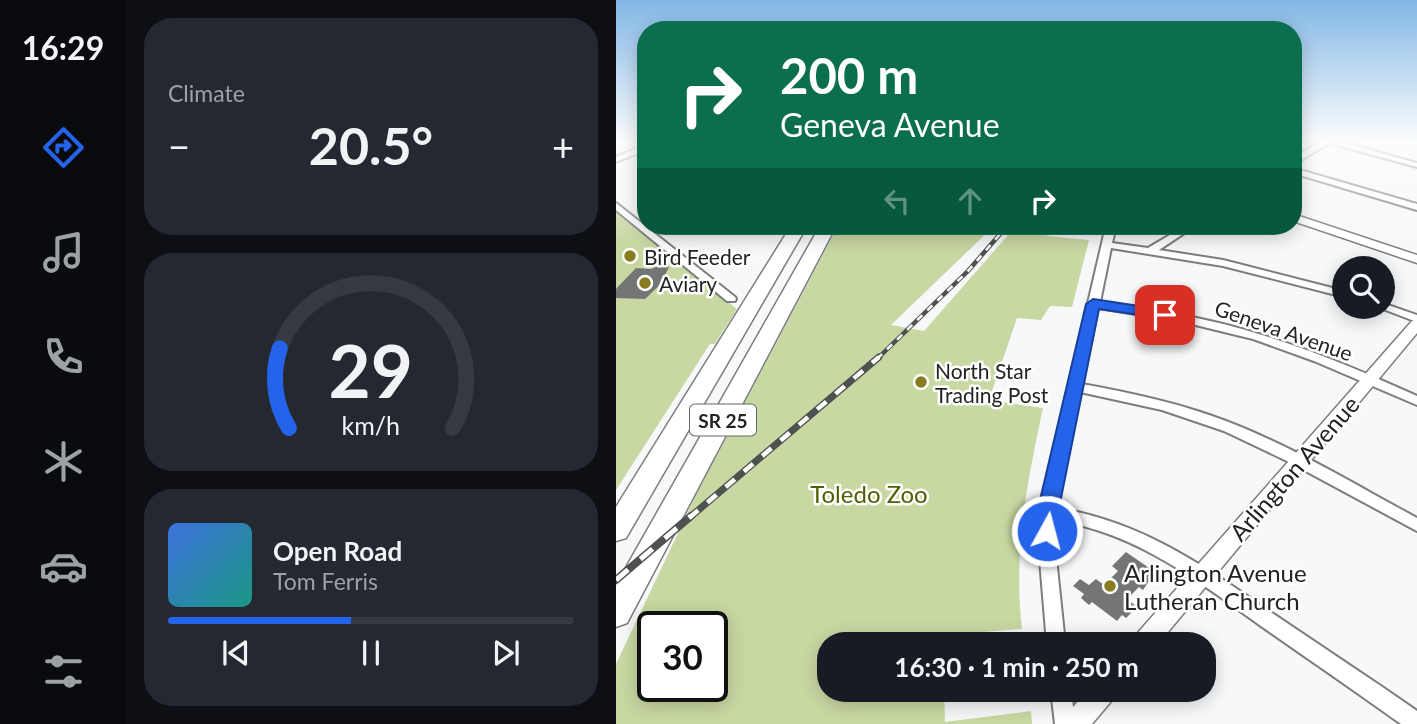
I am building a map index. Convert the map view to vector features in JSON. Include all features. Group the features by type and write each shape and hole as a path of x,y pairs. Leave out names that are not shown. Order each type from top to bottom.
{"highway":[{"name":"SR 25","path":"616,530 794,235"},
{"name":"SR 25","path":"616,612 662,533 823,235"}],"street":[{"path":"1306,174 1417,207"},
{"path":"616,206 637,222"},
{"path":"633,220 637,220"},
{"path":"1302,220 1417,259"},
{"path":"661,235 731,299"},
{"path":"1055,632 1047,548 1047,513 1109,235"},
{"path":"1152,250 1176,235"},
{"path":"1107,245 1152,250 1267,273 1332,291"},
{"name":"Geneva Avenue","path":"1093,304 1191,320 1256,337 1370,380 1417,401"},
{"path":"1395,312 1417,322"},
{"name":"Arlington Avenue","path":"1153,632 1417,322"},
{"path":"1074,387 1136,398 1197,416 1249,436 1417,525"},
{"path":"1047,513 1081,516 1116,527 1150,543 1202,575 1417,723"},
{"path":"1062,702 1065,724"},
{"path":"1074,724 1093,702"}],"green space":[{"path":"616,212 637,229 637,235 645,235 737,309 715,344 710,344 616,490"},
{"name":"Toledo Zoo","path":"833,235 985,235 891,325 924,331 1008,235 1047,235 1089,240 1072,307 1050,306 1041,320 1017,318 989,400 1043,408 1020,545 1022,629 983,632 817,632 817,702 944,702 945,722 1031,711 1032,724 616,724 616,664 637,620 637,702 728,702 728,611 641,611 697,493"}],"building":[{"name":"Aviary","path":"663,264 669,267 665,275 670,275 645,299 616,298 616,289 636,268 651,269"},
{"name":"Arlington Avenue Lutheran Church","path":"1126,552 1155,572 1143,590 1139,587 1127,599 1137,607 1126,618 1122,615 1117,621 1092,602 1089,605 1081,598 1084,594 1073,586 1080,579 1089,585 1096,579 1104,585 1118,571 1112,566"}],"railway":[{"path":"877,359 968,271 999,235"},
{"path":"689,518 879,357"},
{"path":"616,580 691,516"}],"place":[{"name":"Bird Feeder","path":"630,256"},
{"name":"Aviary","path":"645,283"},
{"name":"North Star Trading Post","path":"921,382"},
{"name":"Arlington Avenue Lutheran Church","path":"1110,586"}],"route":[{"path":"1047,531 1047,513 1093,304 1165,315"}]}
